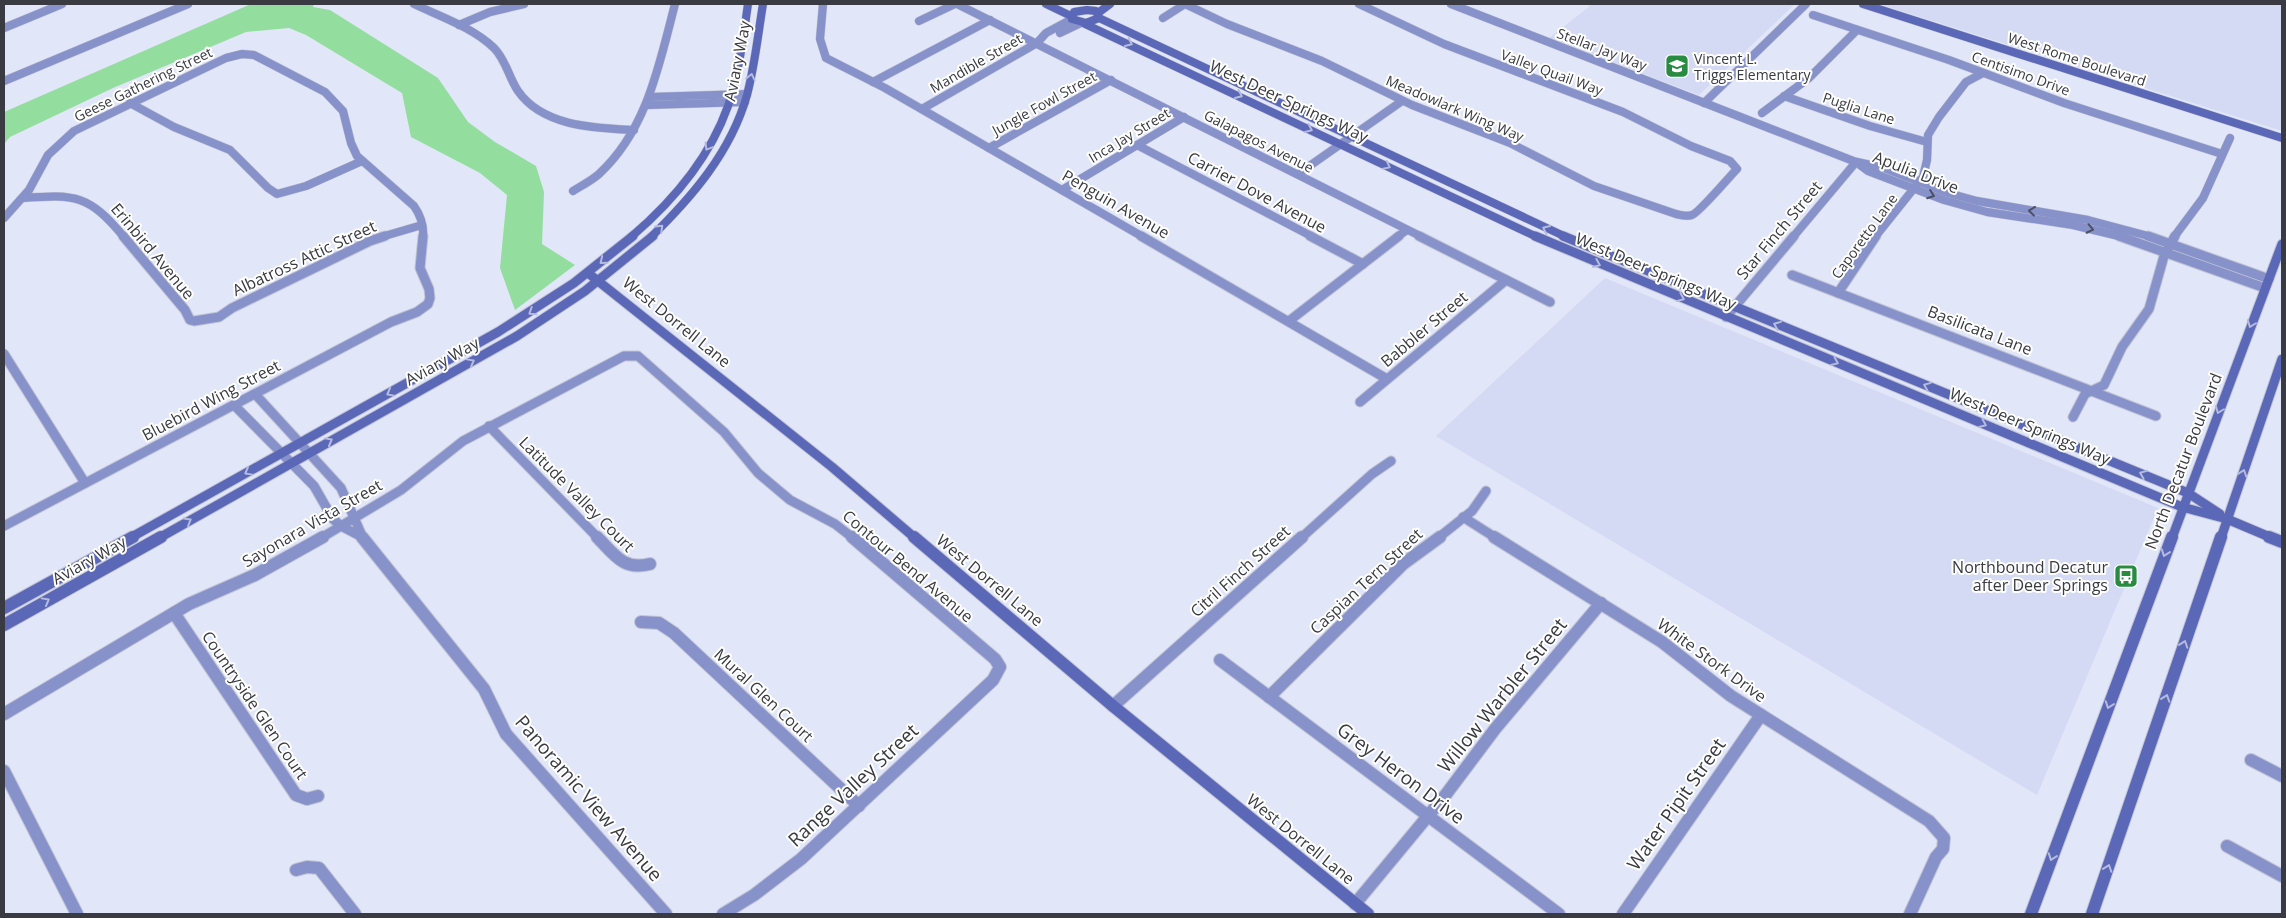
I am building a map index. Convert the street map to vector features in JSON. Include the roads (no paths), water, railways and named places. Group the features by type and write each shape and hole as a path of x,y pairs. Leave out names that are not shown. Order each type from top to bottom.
{"main road":[{"name":"Aviary Way","path":"4,608 496,334 588,273 644,225 676,191 713,140 730,98 736,77 748,4"},
{"name":"Aviary Way","path":"4,625 517,336 599,280 663,226 700,185 727,144 746,98 763,4"},
{"path":"1046,4 1071,17 1074,12 1098,4"},
{"path":"1069,4 1084,10"},
{"path":"1083,23 1094,22 1110,4"},
{"name":"West Rome Boulevard","path":"1863,4 2282,138"},
{"name":"West Deer Springs Way","path":"1084,10 1564,250 2182,507 2227,519 2282,542"},
{"name":"West Deer Springs Way","path":"1071,17 1575,242 2188,493 2227,519"},
{"name":"North Decatur Boulevard","path":"2030,914 2282,244"},
{"name":"West Dorrell Lane","path":"588,273 832,467 1113,706 1368,914"},
{"path":"2092,914 2282,359"}],"street":[{"path":"4,28 62,4"},
{"path":"4,81 188,4"},
{"path":"414,4 473,32 495,48 509,67 520,94 534,106 571,123 601,128 634,130"},
{"path":"459,25 490,12 524,4"},
{"path":"573,191 592,182 601,174 634,130 650,97 675,4"},
{"name":"Penguin Avenue","path":"823,4 821,44 827,59 922,109 1388,379"},
{"path":"919,21 956,4"},
{"name":"Galapagos Avenue","path":"956,4 1040,40 1111,80 1550,302"},
{"path":"1163,18 1185,4"},
{"name":"Meadowlark Wing Way","path":"1185,4 1227,24 1316,58 1402,101 1510,143 1594,186 1648,206 1690,216"},
{"name":"Valley Quail Way","path":"1359,4 1460,51 1612,107 1735,165 1737,169 1734,173 1705,202 1699,212 1690,216"},
{"name":"Stellar Jay Way","path":"1451,4 1856,162"},
{"path":"1704,103 1806,4"},
{"name":"Centisimo Drive","path":"1813,15 2056,100 2222,154"},
{"name":"Mandible Street","path":"1040,40 1046,33 1071,17"},
{"path":"873,82 990,20"},
{"name":"Mandible Street","path":"922,109 1040,40 1083,23"},
{"path":"1762,113 1773,102 1809,78 1857,30"},
{"name":"Geese Gathering Street","path":"4,218 23,198 48,155 65,138 87,124 130,103 226,58 244,54 255,55 305,81 334,100 344,113 349,138 362,161"},
{"name":"Caporetto Lane","path":"1838,293 1882,227 1926,170 1928,135 1931,128 1966,82 1983,73"},
{"name":"Jungle Fowl Street","path":"989,148 1111,80"},
{"name":"Puglia Lane","path":"1784,96 1870,126 1928,142"},
{"path":"650,97 746,98"},
{"path":"647,105 730,98"},
{"path":"1298,174 1402,101"},
{"path":"130,103 182,130 224,146 251,168 270,190 282,194 294,191 362,161 379,178 407,197 420,215 422,224"},
{"name":"Inca Jay Street","path":"1062,190 1184,117"},
{"path":"2073,417 2082,398 2091,390 2104,386 2122,347 2149,309 2160,268 2169,248 2203,198 2230,138"},
{"name":"Carrier Dove Avenue","path":"1137,145 1363,264"},
{"name":"Apulia Drive","path":"1856,162 1868,171 1916,185 1972,208 2094,230 2169,248 2267,283"},
{"name":"Star Finch Street","path":"1726,317 1856,162"},
{"name":"Erinbird Avenue","path":"23,198 71,196 86,200 95,206 106,216 185,310 190,320 199,321"},
{"name":"Bluebird Wing Street","path":"4,526 391,322 423,308 430,300 430,290 423,279 420,268 422,224"},
{"name":"Albatross Attic Street","path":"199,321 219,317 232,308 370,242 422,224"},
{"path":"1289,321 1407,230"},
{"name":"Basilicata Lane","path":"1792,274 2156,416"},
{"name":"Babbler Street","path":"1360,402 1506,280"},
{"path":"4,354 85,483"},
{"name":"Sayonara Vista Street","path":"4,714 174,613 204,597 256,575 341,526 401,490 455,447 489,426 618,359 632,355"},
{"name":"Contour Bend Avenue","path":"632,355 638,356 643,360 724,432 758,473 790,500 835,524 850,535 996,659 1000,671"},
{"name":"Panoramic View Avenue","path":"255,394 301,442 341,488 362,537 484,689 506,734 666,914"},
{"name":"Panoramic View Avenue","path":"234,405 314,486 333,519 341,526 362,537"},
{"name":"Latitude Valley Court","path":"489,426 622,562 638,568 650,564"},
{"name":"Citril Finch Street","path":"1113,706 1372,474 1391,461"},
{"name":"Caspian Tern Street","path":"1269,697 1403,564 1420,549 1447,532 1463,518 1484,496 1486,491"},
{"name":"White Stork Drive","path":"1463,518 1682,655 1731,696 1899,802 1919,811 1940,831 1944,838 1943,849 1936,857 1910,914"},
{"name":"Willow Warbler Street","path":"1355,904 1428,817 1484,742 1601,603"},
{"name":"Countryside Glen Court","path":"174,613 296,795 309,799 318,796"},
{"name":"Mural Glen Court","path":"641,622 659,623 674,633 859,806"},
{"name":"Grey Heron Drive","path":"1220,660 1559,914"},
{"name":"Range Valley Street","path":"723,914 754,895 801,859 993,680 1000,671"},
{"name":"Water Pipit Street","path":"1623,914 1761,715"},
{"path":"2251,760 2282,776"},
{"path":"4,770 77,914"},
{"path":"2227,846 2282,876"},
{"path":"296,870 307,867 319,868 325,873 355,914"}],"place":[{"name":"Vincent L. Triggs Elementary","path":"1677,66"},
{"name":"Northbound Decatur after Deer Springs","path":"2126,576"}]}
